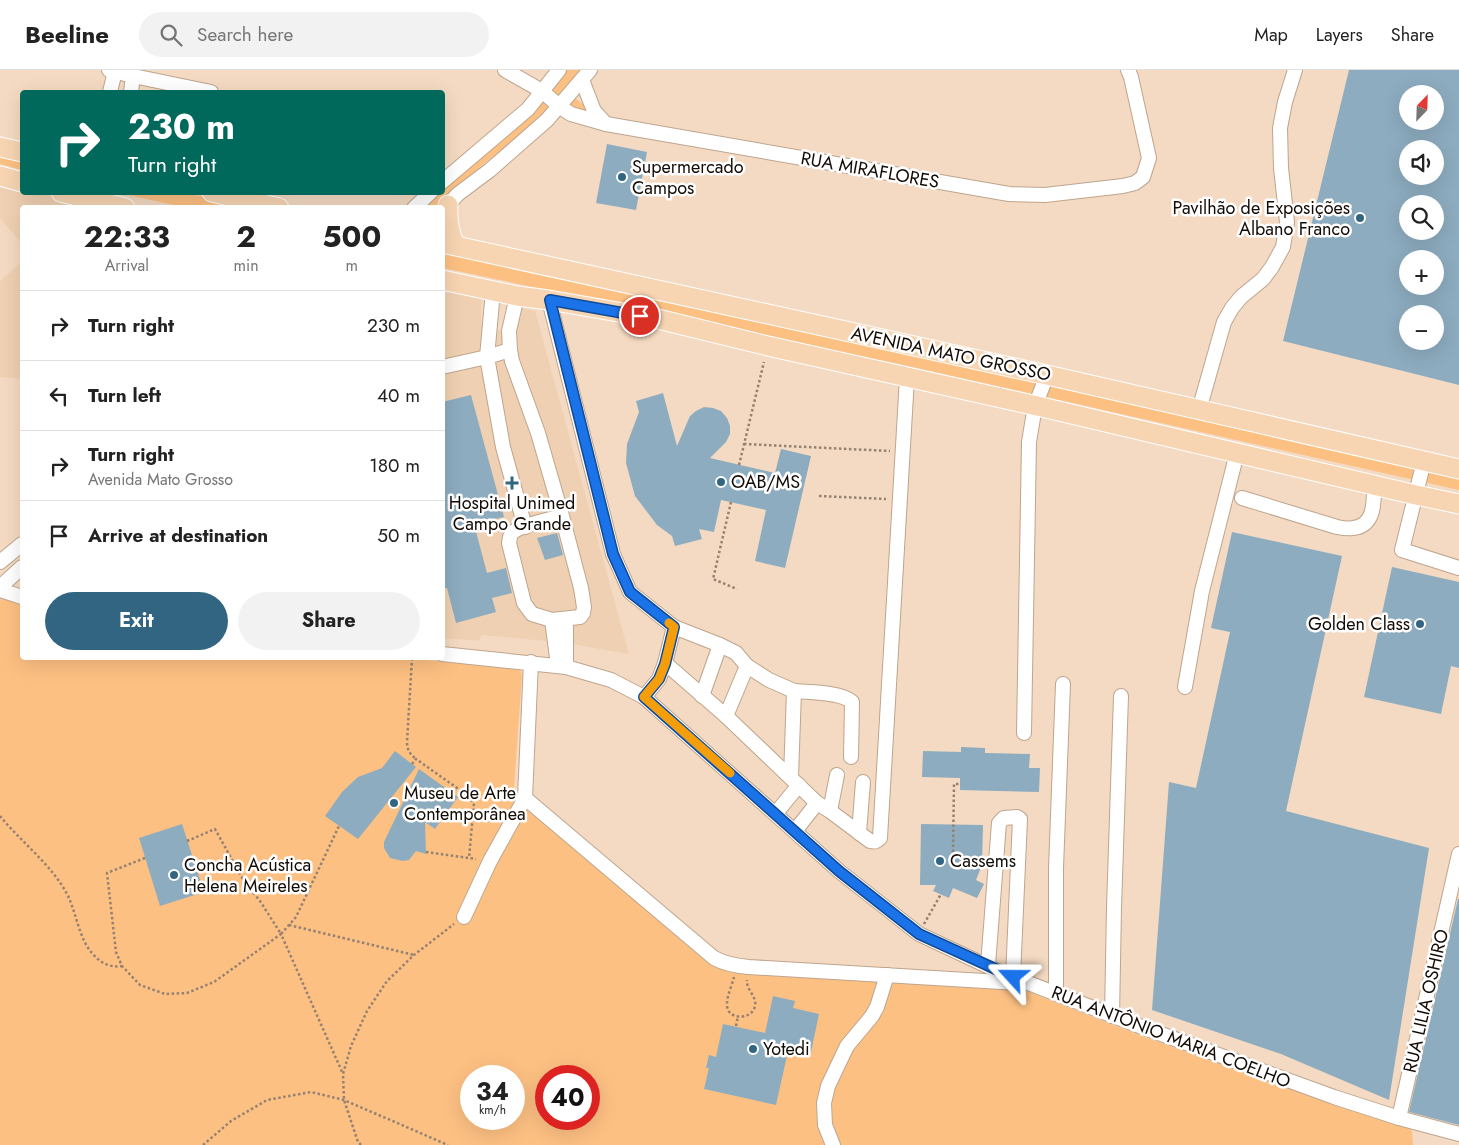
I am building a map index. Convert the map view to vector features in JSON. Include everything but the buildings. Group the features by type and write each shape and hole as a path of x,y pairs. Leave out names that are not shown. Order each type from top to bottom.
{"main road":[{"path":"0,147 20,152"},
{"path":"0,176 20,181"},
{"path":"79,195 114,205"},
{"path":"225,195 266,205"},
{"path":"445,208 449,244"},
{"name":"AVENIDA MATO GROSSO","path":"449,244 1047,374 1459,469"},
{"name":"AVENIDA MATO GROSSO","path":"445,281 517,296 658,319 768,346 1459,504"},
{"path":"658,319 675,317 683,312 692,297"}],"street":[{"name":"RUA MIRAFLORES","path":"505,70 542,91 560,107 579,117 606,124 1009,194 1045,195 1134,184 1143,177 1149,158 1128,70"},
{"path":"445,179 528,109 560,70"},
{"path":"1199,410 1224,322 1241,297 1263,279 1272,268 1283,247 1287,222 1281,168 1280,128 1285,102 1295,70"},
{"path":"110,90 112,71 201,90"},
{"path":"445,208 458,194 490,170 547,120 586,75"},
{"path":"586,75 594,111 606,124"},
{"path":"130,90 133,76"},
{"path":"490,170 489,155 495,137"},
{"path":"417,205 428,195"},
{"path":"493,291 487,357 503,448 525,527"},
{"path":"517,296 509,331 510,350 538,433 562,516 581,588 584,607 580,617 559,620 532,614 524,603 510,544 510,536 513,532 525,527 562,516"},
{"path":"550,300 613,554 630,592 674,627 720,645 736,654 747,666 769,680 794,691 849,698 852,702 851,757"},
{"path":"445,366 510,350"},
{"path":"1024,733 1029,442 1035,406 1047,374"},
{"path":"665,664 726,716 817,803 870,841 874,842 880,838 907,378"},
{"path":"1185,687 1202,591 1236,453"},
{"path":"1424,461 1402,550 1459,568"},
{"path":"1242,498 1337,527 1353,528 1362,526 1370,518 1373,508 1374,485"},
{"path":"0,562 20,546"},
{"path":"20,569 0,588 20,596"},
{"path":"559,620 562,666"},
{"path":"644,697 659,679 665,664 674,627"},
{"path":"702,696 720,645"},
{"name":"RUA ANTÔNIO MARIA COELHO","path":"445,654 562,666 611,680 644,697 839,871 919,934 1013,977 1112,1016 1334,1097 1399,1118 1459,1134"},
{"path":"464,917 490,861 526,798 531,662"},
{"path":"726,716 747,666"},
{"path":"1056,993 1056,868 1063,684"},
{"path":"776,813 795,781 794,691"},
{"path":"1112,1016 1121,696"},
{"path":"830,811 837,775"},
{"path":"859,833 863,782"},
{"path":"526,798 721,962 743,966 1032,984"},
{"path":"795,831 817,803"},
{"path":"988,965 999,824 1004,818 1017,817 1020,819 1013,977"},
{"name":"RUA LILIA OSHIRO","path":"1399,1118 1459,854"},
{"path":"833,1145 825,1125 824,1103 828,1086 847,1046 872,1016 877,1007 887,975"}],"path":[{"path":"740,465 768,346"},
{"path":"744,444 902,451"},
{"path":"819,496 900,499"},
{"path":"731,502 713,580 737,589"},
{"path":"412,660 407,749 411,755 467,795 474,803 469,858"},
{"path":"412,764 416,759"},
{"path":"953,852 954,784 960,784"},
{"path":"0,816 15,834 43,861 68,894 82,935 91,952 112,968 122,966"},
{"path":"145,858 107,873 116,952 122,966 140,985 165,994 187,993 214,982 281,934 296,917 339,826"},
{"path":"187,841 215,829 245,883 260,901 281,934 343,1074"},
{"path":"426,852 490,861"},
{"path":"919,934 941,894"},
{"path":"360,1145 344,1100 343,1074 351,1046 366,1011 387,981 414,955 464,917"},
{"path":"289,925 414,955"},
{"path":"743,966 747,985 755,999 756,1005 744,1017 732,1014 728,1010 727,1004 743,966"},
{"path":"736,1026 738,1016"},
{"path":"203,1145 231,1120 267,1100 311,1092 344,1100 448,1145"}],"shaded area":[{"path":"566,70 582,70 566,91 585,106 591,114 556,103 528,130 482,165 437,205 423,205 434,195 445,195 445,185"},
{"path":"0,150 20,155 20,169 0,164"},
{"path":"0,184 20,189 20,195 48,195 95,205 20,205 20,242 0,218"},
{"path":"128,195 195,195 243,205 174,205"},
{"path":"445,248 1459,471 1459,490 908,366 445,268"},
{"path":"20,264 20,379 0,377 0,281"},
{"name":"Hospital Unimed Campo Grande","path":"445,292 481,298 481,325 490,329 512,332 519,307 535,311 629,654 566,643 482,635 479,641 445,638"},
{"path":"0,599 20,603 20,660 427,660 516,668 521,671 522,675 514,789 713,959 1019,988 1139,1035 1342,1108 1407,1127 1412,1131 1413,1145 0,1145"}],"slow traffic":[{"path":"669,623 674,627 665,664 659,679 644,697 730,773"}],"place":[{"name":"Supermercado Campos","path":"622,177"},
{"name":"Pavilhão de Exposições Albano Franco","path":"1360,218"},
{"name":"OAB/MS","path":"721,482"},
{"name":"Hospital Unimed Campo Grande","path":"512,483"},
{"name":"Golden Class","path":"1420,624"},
{"name":"Museu de Arte Contemporânea","path":"394,803"},
{"name":"Cassems","path":"940,861"},
{"name":"Concha Acústica Helena Meireles","path":"174,875"},
{"name":"Yotedi","path":"753,1049"}],"route":[{"path":"640,316 550,300 613,554 630,592 674,627 665,664 659,679 644,697 839,871 886,909 919,934 1013,977"}]}
